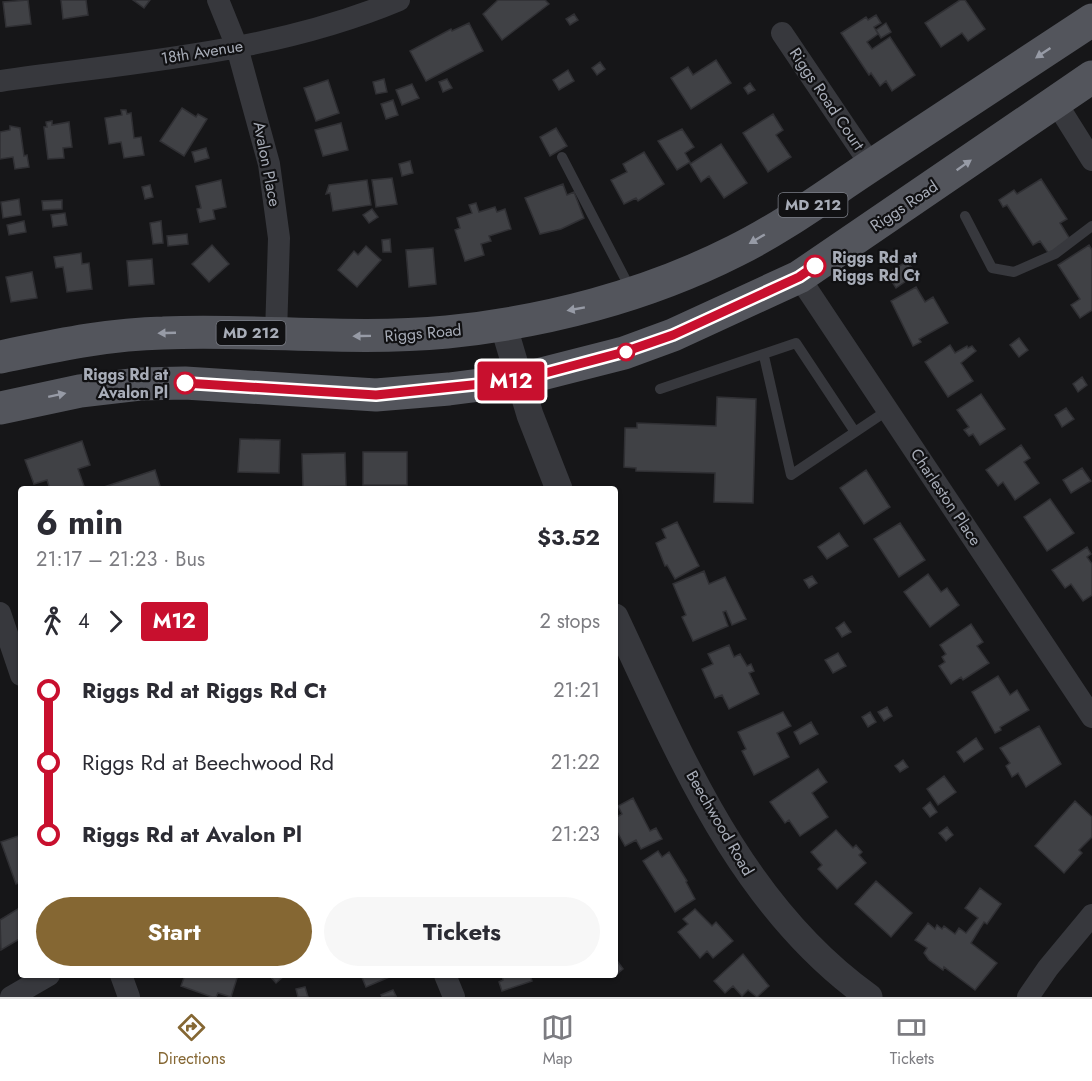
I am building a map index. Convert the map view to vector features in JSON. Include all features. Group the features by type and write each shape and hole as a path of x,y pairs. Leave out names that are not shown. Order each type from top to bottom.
{"main road":[{"name":"Riggs Road","path":"0,357 94,340 160,333 398,336 503,324 597,306 736,251 800,213 1092,20"},
{"name":"Riggs Road","path":"0,408 80,391 140,384 185,383 376,395 519,380 624,352 673,335 799,277 1092,77"}],"street":[{"name":"Avalon Place","path":"218,0 237,47 262,131 275,197 279,238 276,334"},
{"name":"18th Avenue","path":"0,81 237,47 353,19 399,0"},
{"name":"Riggs Road Court","path":"782,33 871,165"},
{"path":"1055,101 1092,160"},
{"name":"Charleston Place","path":"799,277 1092,717"},
{"path":"503,324 519,380 558,486"},
{"path":"0,613 18,666"},
{"name":"Beechwood Road","path":"618,623 707,808 746,872 797,933 851,984 869,997"},
{"path":"1028,997 1048,968 1092,915"},
{"path":"11,997 44,978"},
{"path":"122,978 129,997"},
{"path":"447,978 454,997"}],"lane":[{"path":"562,157 632,292"},
{"path":"964,216 992,268 1014,272 1055,254 1092,226"},
{"path":"660,389 764,356 796,343 855,432"},
{"path":"764,356 791,475 888,410"}],"building":[{"path":"28,0 31,24 6,27 3,2"},
{"path":"61,0 86,0 88,15 63,19"},
{"path":"133,0 150,0 144,8"},
{"path":"498,0 545,0 549,4 502,40 483,14"},
{"path":"960,0 965,0 985,29 968,41 962,33 941,47 925,23"},
{"path":"574,14 578,20 570,25 566,19"},
{"path":"876,15 881,23 874,27 878,34 867,42 872,49 890,37 915,75 892,91 886,81 880,86 871,73 869,75 841,33 866,17 868,20"},
{"path":"469,23 483,51 426,81 410,51 451,29 452,31"},
{"path":"886,23 891,32 881,38 876,30"},
{"path":"716,60 731,83 691,109 671,78 688,67 693,75"},
{"path":"600,62 605,69 597,75 592,68"},
{"path":"568,70 574,81 559,90 553,80"},
{"path":"384,79 387,92 376,94 373,82"},
{"path":"447,79 452,88 443,92 439,82"},
{"path":"328,80 339,113 316,121 304,88"},
{"path":"750,83 755,90 748,94 744,88"},
{"path":"412,84 419,98 402,105 396,90"},
{"path":"393,100 398,115 386,119 381,104"},
{"path":"182,108 196,117 198,114 207,119 184,156 160,141"},
{"path":"121,110 126,110 127,114 131,113 134,138 141,137 144,155 124,158 121,142 109,144 105,118 122,115"},
{"path":"773,114 783,130 776,135 791,157 768,172 743,133"},
{"path":"52,121 52,125 69,122 72,147 63,148 64,158 48,159 44,127 47,127 46,122"},
{"path":"341,123 348,150 323,156 315,130"},
{"path":"10,126 20,128 24,156 27,155 29,167 15,169 13,157 0,159 0,132 10,130"},
{"path":"556,128 567,146 550,156 540,137"},
{"path":"682,129 694,147 685,153 690,162 677,170 658,141"},
{"path":"721,144 747,183 724,198 709,176 701,182 690,164"},
{"path":"206,148 209,158 195,162 192,152"},
{"path":"644,152 664,184 638,201 636,198 624,204 611,180 627,172 623,164"},
{"path":"410,161 413,173 402,176 399,164"},
{"path":"392,178 397,204 376,207 372,180"},
{"path":"1041,179 1067,219 1060,223 1070,239 1049,254 1040,241 1033,245 1007,205 1003,207 999,200 1014,190 1017,194"},
{"path":"221,180 226,207 213,210 215,219 200,222 197,209 201,208 196,186"},
{"path":"367,180 371,205 333,211 330,193 326,194 329,185"},
{"path":"563,184 567,195 574,192 584,218 561,229 540,234 525,198"},
{"path":"150,185 153,197 145,199 142,187"},
{"path":"19,199 21,215 3,218 1,202"},
{"path":"62,200 62,209 43,210 42,201"},
{"path":"476,203 479,212 495,207 497,212 505,209 511,229 489,236 491,241 481,244 484,255 465,261 455,230 460,228 457,218 472,213 469,205"},
{"path":"372,209 378,217 369,223 363,215"},
{"path":"65,213 67,225 53,227 51,215"},
{"path":"24,221 26,232 9,235 7,225"},
{"path":"161,221 163,243 153,244 150,223"},
{"path":"187,234 188,244 168,246 167,236"},
{"path":"390,239 391,252 383,252 382,240"},
{"path":"212,245 229,264 209,282 192,264"},
{"path":"1089,245 1092,250 1092,310 1080,318 1071,305 1080,299 1058,265"},
{"path":"366,246 381,260 357,287 338,270 354,251 358,255"},
{"path":"433,248 436,284 409,287 406,250"},
{"path":"81,253 82,264 89,263 92,289 67,292 63,267 56,268 54,257"},
{"path":"152,259 154,284 129,286 127,261"},
{"path":"907,261 916,274 896,288 887,274"},
{"path":"32,272 37,298 11,302 6,277"},
{"path":"916,287 925,302 933,297 948,323 919,339 921,342 913,346 891,301"},
{"path":"1019,338 1028,350 1019,357 1010,345"},
{"path":"950,345 955,353 967,346 968,348 972,346 976,351 961,363 973,381 948,397 925,362"},
{"path":"1082,377 1087,385 1078,392 1073,384"},
{"path":"981,394 1005,429 980,445 973,434 969,436 964,430 969,427 957,410"},
{"path":"717,397 756,399 753,503 714,502 715,473 636,471 636,468 624,467 625,428 637,428 637,423 716,426"},
{"path":"1066,408 1074,419 1062,427 1055,415"},
{"path":"240,439 280,440 279,473 238,472"},
{"path":"82,441 90,465 78,469 84,486 49,486 47,480 34,484 25,460"},
{"path":"1021,445 1030,458 1024,462 1039,483 1015,500 1003,482 998,486 986,470"},
{"path":"363,452 407,452 407,485 363,485"},
{"path":"345,453 346,486 303,486 302,454"},
{"path":"1082,468 1091,481 1071,493 1063,480"},
{"path":"155,470 160,486 107,486"},
{"path":"866,470 890,507 864,524 840,488"},
{"path":"1050,499 1074,533 1047,551 1024,517"},
{"path":"677,522 699,566 675,579 667,565 665,566 656,543 666,538 662,529"},
{"path":"900,523 925,560 899,577 874,539"},
{"path":"839,533 848,546 827,559 818,547"},
{"path":"1087,547 1091,554 1087,557 1092,564 1092,595 1083,601 1071,584 1065,588 1052,570"},
{"path":"704,571 709,584 725,577 746,619 732,625 726,611 723,612 728,626 693,641 682,617 686,615 673,584"},
{"path":"928,574 941,592 947,588 959,605 930,627 904,592"},
{"path":"812,576 817,583 809,588 804,580"},
{"path":"844,622 851,632 842,637 836,628"},
{"path":"971,624 983,642 977,646 989,663 963,680 961,677 951,684 939,666 945,662 942,657 946,654 940,645"},
{"path":"729,645 734,657 740,654 747,666 751,664 754,671 749,673 759,694 729,709 722,695 715,698 702,669 713,664 708,654"},
{"path":"838,653 846,666 833,673 825,660"},
{"path":"998,676 1010,695 1017,690 1029,710 1000,727 1001,730 995,733 972,692"},
{"path":"887,707 892,716 884,721 878,712"},
{"path":"783,712 791,726 777,733 789,757 754,775 742,751 746,749 738,732"},
{"path":"870,712 876,722 868,727 862,717"},
{"path":"811,722 818,734 800,744 794,732"},
{"path":"1039,726 1061,764 1026,787 1018,773 1012,777 1006,766 1010,763 1000,748"},
{"path":"976,738 983,749 964,762 957,752"},
{"path":"903,760 908,767 900,772 895,766"},
{"path":"818,769 827,782 812,793 828,817 800,836 789,820 785,823 770,802"},
{"path":"944,776 956,792 938,805 927,789"},
{"path":"633,798 650,831 656,828 662,839 641,849 636,840 625,846 618,833 618,816 622,814 618,806"},
{"path":"1075,801 1092,817 1092,837 1079,850 1082,853 1064,873 1035,846"},
{"path":"930,802 937,812 930,817 923,808"},
{"path":"947,827 953,835 946,841 939,833"},
{"path":"836,830 853,848 856,845 862,852 859,855 866,863 837,889 818,869 822,865 811,852"},
{"path":"18,836 18,883 16,884 1,842"},
{"path":"658,851 662,857 669,852 695,899 675,912 643,861"},
{"path":"876,881 912,913 891,937 855,904"},
{"path":"980,888 1001,904 987,924 984,922 971,943 997,963 975,990 944,967 943,970 929,960 924,953 927,948 915,940 928,923 935,929 937,925 942,929 944,926 955,934 959,928 966,933 978,918 965,908"},
{"path":"18,909 18,940 1,950 0,920"},
{"path":"695,909 712,926 716,922 733,941 713,958 707,951 700,958 678,932 688,924 683,919"},
{"path":"743,954 769,986 757,997 748,990 742,996 733,986 725,993 714,981"},
{"path":"618,962 623,969 618,973"},
{"path":"184,978 237,978 231,997 218,993 216,997 212,997 181,986"},
{"path":"272,978 282,978 276,983"},
{"path":"362,978 387,978 366,987"},
{"path":"503,978 531,978 532,981 502,991 499,982"},
{"path":"305,987 308,997 298,997 296,989"},
{"path":"393,990 396,996 382,997 381,995"}],"bus line":[{"name":"M12","path":"185,383 278,391 376,395 519,380 624,352 673,335 799,277 815,266"}],"place":[{"name":"Riggs Rd at Riggs Rd Ct","path":"815,266"},
{"name":"Riggs Rd at Avalon Pl","path":"185,383"}]}
